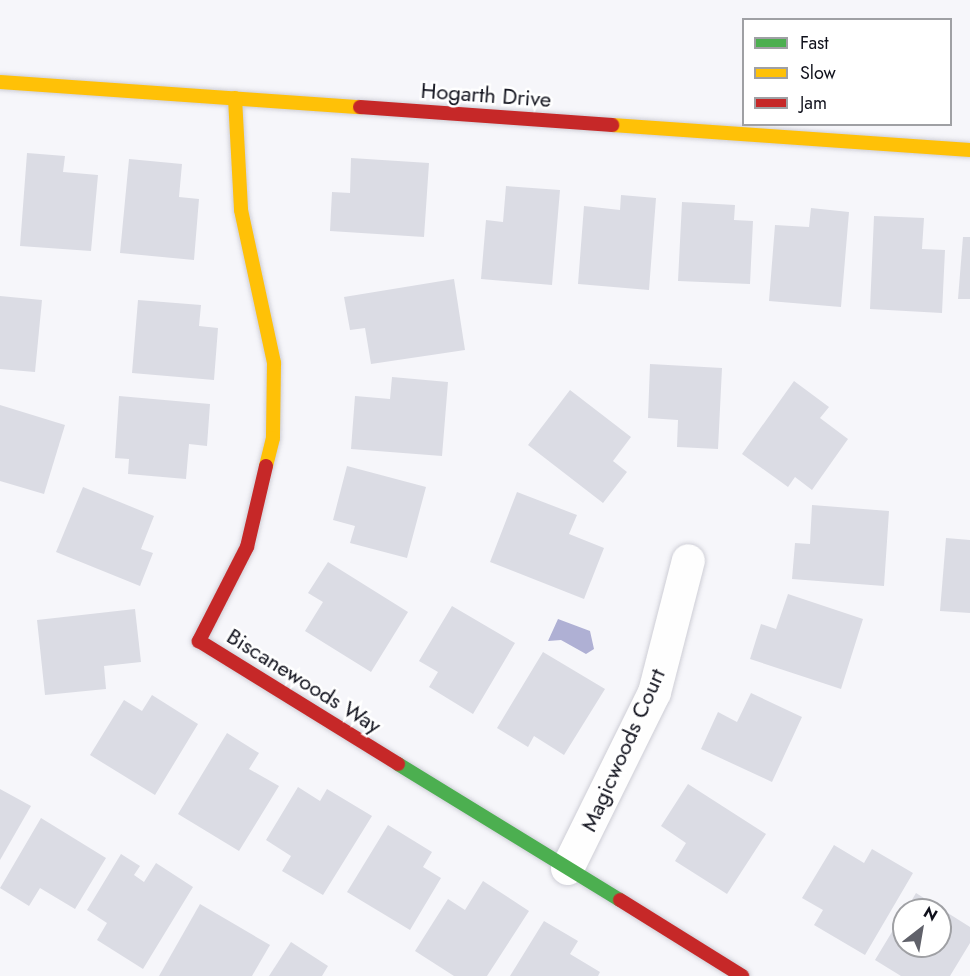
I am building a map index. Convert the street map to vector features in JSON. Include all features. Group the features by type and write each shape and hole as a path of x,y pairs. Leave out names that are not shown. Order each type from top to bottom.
{"street":[{"name":"Hogarth Drive","path":"0,82 970,150"},
{"name":"Biscanewoods Way","path":"235,98 241,210 273,363 273,438 247,547 199,641 742,976"},
{"name":"Magicwoods Court","path":"567,868 654,692 688,560"}],"water":[{"path":"558,619 590,631 594,649 586,654 561,640 548,641"}],"building":[{"path":"27,153 65,156 63,172 98,175 91,251 20,246"},
{"path":"351,158 429,163 424,237 330,231 332,192 350,193"},
{"path":"129,159 182,164 179,197 199,199 194,260 120,253"},
{"path":"506,186 560,190 552,285 481,279 486,220 503,222"},
{"path":"621,195 656,198 649,290 578,284 584,206 620,210"},
{"path":"682,202 735,205 734,220 753,221 750,284 678,281"},
{"path":"811,208 849,212 841,307 769,301 775,225 809,227"},
{"path":"874,216 924,218 922,249 945,250 942,313 870,309"},
{"path":"963,237 970,237 970,299 958,299"},
{"path":"454,279 465,350 371,364 365,328 350,330 344,297"},
{"path":"0,296 42,300 35,372 0,369"},
{"path":"138,300 201,305 199,326 218,328 214,380 132,373"},
{"path":"650,364 722,368 718,449 677,447 678,420 648,418"},
{"path":"392,377 448,382 442,456 351,449 355,396 390,399"},
{"path":"794,381 829,407 820,418 848,439 812,490 795,477 788,487 742,454"},
{"path":"570,390 631,437 613,461 627,472 603,503 528,445"},
{"path":"119,396 210,404 207,446 189,444 186,479 128,474 129,459 115,458"},
{"path":"0,405 65,425 44,494 0,481"},
{"path":"347,466 426,487 407,558 350,543 355,526 333,520"},
{"path":"83,487 154,516 141,549 153,553 140,586 56,552"},
{"path":"517,492 577,515 569,534 604,548 584,599 490,562"},
{"path":"812,505 889,511 884,586 792,579 795,543 810,544"},
{"path":"946,538 970,540 970,613 940,611"},
{"path":"328,562 408,612 371,672 305,631 323,602 308,593"},
{"path":"788,594 863,619 841,689 750,659 761,624 776,629"},
{"path":"452,606 515,643 473,714 429,687 438,672 419,661"},
{"path":"135,609 141,662 104,666 106,689 45,695 37,620"},
{"path":"543,652 605,689 564,755 534,736 528,747 497,728"},
{"path":"751,693 802,717 772,782 701,749 718,712 737,722"},
{"path":"152,695 198,724 155,795 90,755 124,700 142,711"},
{"path":"227,733 259,753 249,769 279,786 239,851 178,814"},
{"path":"688,784 766,834 727,894 675,861 686,843 661,826"},
{"path":"298,787 320,801 327,789 372,816 323,895 282,871 291,856 266,840"},
{"path":"0,789 31,806 0,860"},
{"path":"41,818 106,858 75,909 40,888 29,906 0,888"},
{"path":"388,825 432,852 423,867 441,878 410,930 347,892"},
{"path":"834,845 864,863 872,849 913,873 898,898 892,898 892,909 865,955 814,925 823,910 802,898"},
{"path":"121,854 140,866 134,875 144,882 156,863 193,887 143,969 97,940 107,923 87,910"},
{"path":"483,881 529,911 487,976 454,976 415,951 448,899 465,910"},
{"path":"916,893 924,898 913,898"},
{"path":"200,904 270,945 252,976 159,976"},
{"path":"952,916 970,927 970,943 950,976 901,976 875,960 892,932 892,958 952,958"},
{"path":"544,921 578,941 570,954 600,972 598,976 510,976"},
{"path":"291,942 328,966 322,976 269,976"}],"traffic: fast":[{"path":"398,764 620,900"}],"traffic: slow":[{"path":"0,82 360,107"},
{"path":"235,98 241,210 274,363 273,438 266,466"},
{"path":"612,125 970,150"}],"traffic: jam":[{"path":"360,107 612,125"},
{"path":"266,466 247,547 199,641 398,764"},
{"path":"620,900 742,976"}]}
